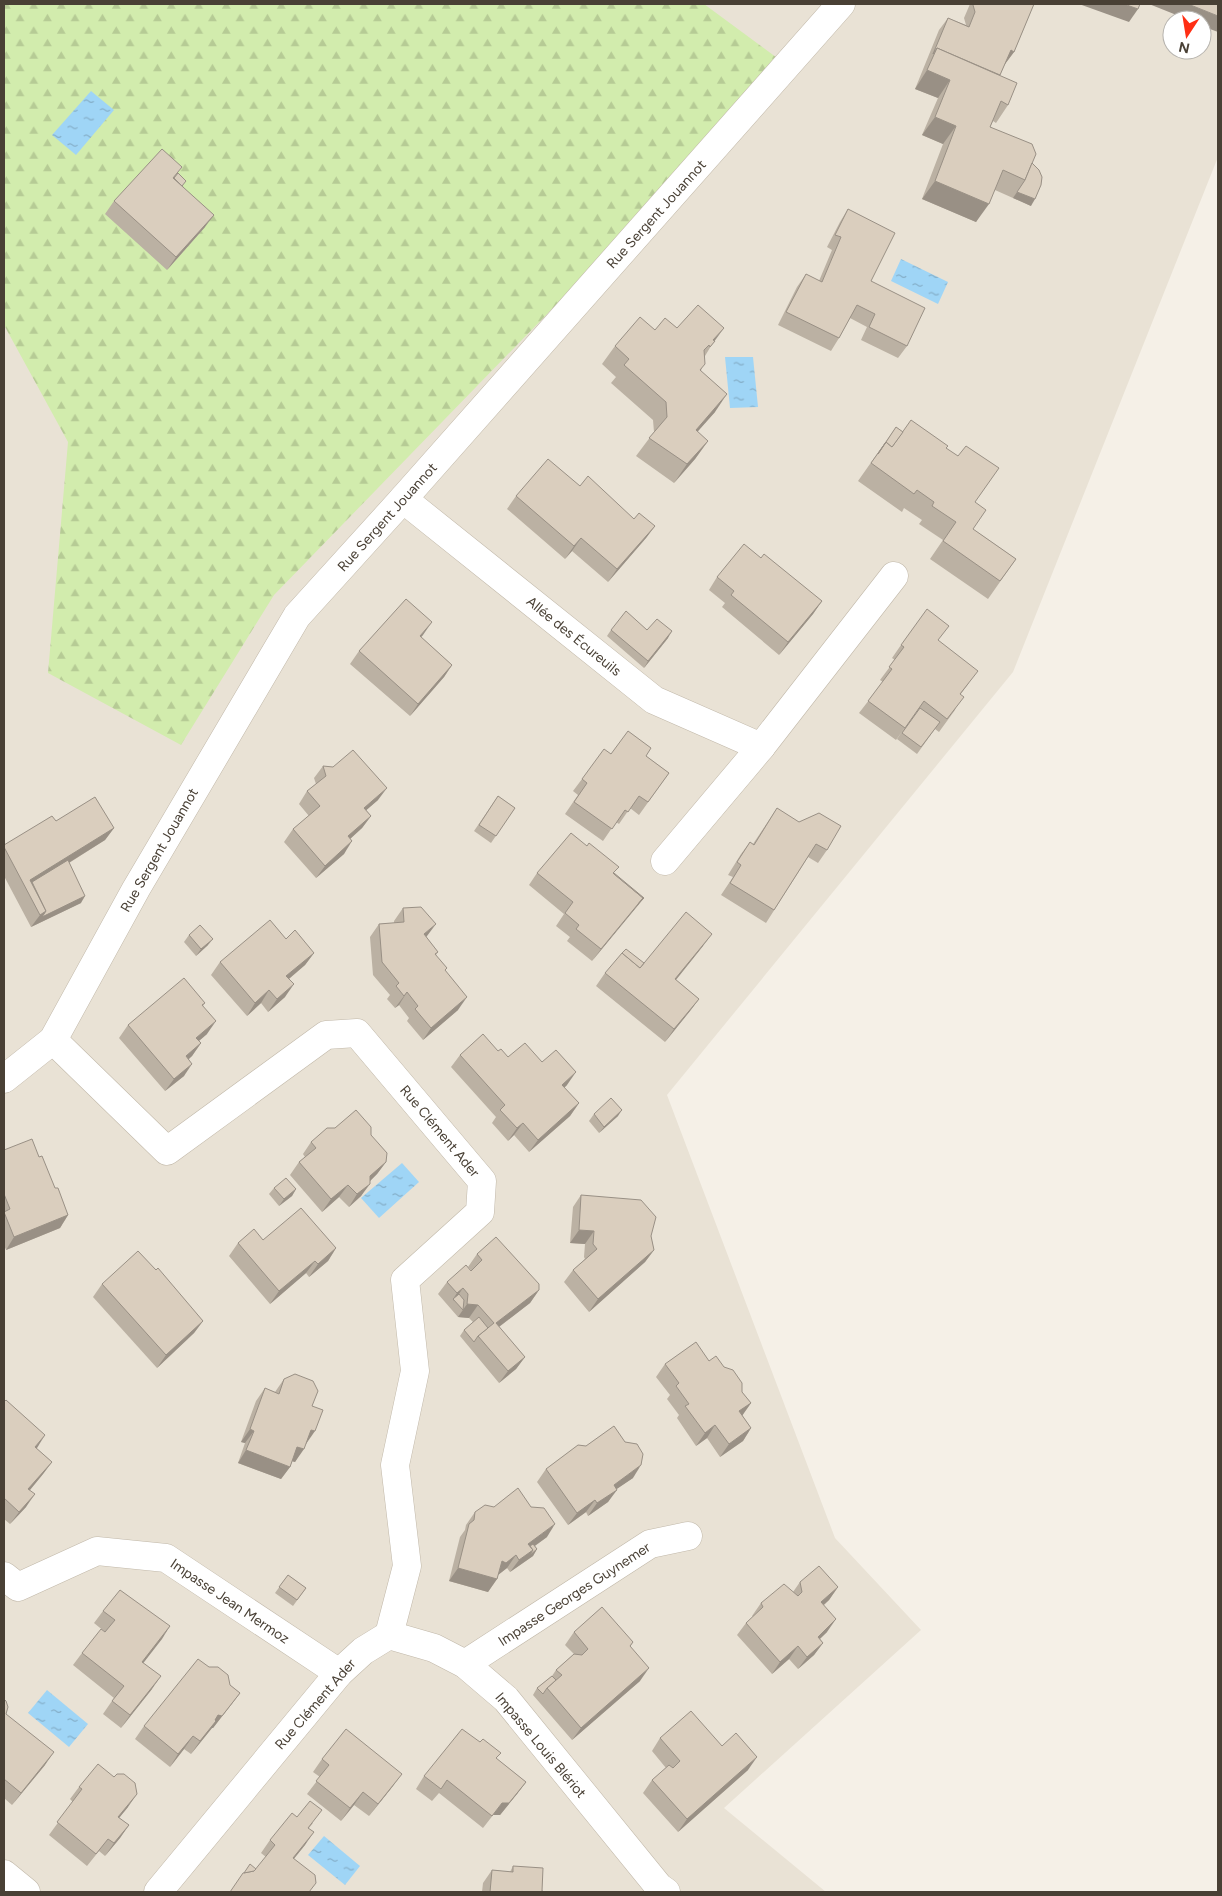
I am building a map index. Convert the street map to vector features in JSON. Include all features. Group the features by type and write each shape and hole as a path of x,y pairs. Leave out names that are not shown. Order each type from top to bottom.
{"street":[{"name":"Rue Sergent Jouannot","path":"4,1079 52,1040 136,888 297,616 842,4"},
{"name":"Allée des Écureuils","path":"403,499 654,700 761,747"},
{"path":"665,861 761,747 894,576"},
{"name":"Rue Clément Ader","path":"52,1040 167,1151 326,1035 357,1033 482,1181 480,1212 405,1280 414,1371 395,1465 407,1566 389,1635 363,1651 339,1673 158,1892"},
{"name":"Impasse Georges Guynemer","path":"465,1664 650,1544 688,1536"},
{"name":"Impasse Jean Mermoz","path":"4,1576 18,1587 97,1551 166,1558 339,1673"},
{"name":"Impasse Louis Blériot","path":"389,1635 434,1648 465,1664 506,1699 659,1887 666,1892"},
{"path":"4,1874 26,1892"}],"shaded area":[{"path":"4,4 1218,4 1218,157 1013,672 667,1095 835,1538 921,1630 724,1808 826,1892 4,1892"}],"green space":[{"path":"4,4 704,4 788,66 274,595 181,745 48,673 68,442 4,325"}],"water":[{"path":"91,91 114,110 76,155 52,135"},
{"path":"901,259 948,282 938,304 891,281"},
{"path":"725,357 753,357 758,407 730,408"},
{"path":"402,1163 419,1182 379,1218 361,1198"},
{"path":"47,1690 88,1724 69,1747 28,1713"},
{"path":"324,1836 360,1866 345,1885 308,1855"}],"building":[{"path":"973,4 1034,4 1014,52 1011,50 1000,75 937,48 933,54 948,18 969,27 975,12"},
{"path":"1124,4 1140,4 1138,9"},
{"path":"1188,4 1218,4 1218,16 1212,14 1212,10 1203,10"},
{"path":"937,48 1017,83 1008,105 1001,101 990,127 1032,144 1036,154 1025,180 1003,170 989,204 935,181 956,126 935,117 950,80 927,70"},
{"path":"162,149 182,167 173,178 214,215 176,257 114,201"},
{"path":"1032,163 1039,170 1042,177 1035,199 1017,192 1025,180"},
{"path":"178,173 186,181 182,186 174,178"},
{"path":"848,209 895,233 871,281 925,308 907,346 869,327 875,314 857,305 839,338 786,312 806,274 822,282 841,237 835,235"},
{"path":"698,305 724,328 713,340 715,341 710,347 709,345 704,350 705,364 700,370 727,394 696,430 708,441 687,464 649,438 667,417 666,402 624,365 629,359 615,346 640,317 655,330 665,318 677,328"},
{"path":"911,420 948,446 946,448 958,456 966,446 999,468 975,502 986,510 973,529 1016,559 1000,581 943,541 956,522 932,506 934,502 917,490 914,494 871,463 886,442 892,447"},
{"path":"896,427 903,432 892,447 886,442"},
{"path":"548,459 580,486 588,476 634,519 639,513 655,526 617,569 581,538 574,546 516,496"},
{"path":"744,544 761,558 764,554 822,601 788,642 731,595 734,591 717,577"},
{"path":"406,599 432,622 420,636 452,665 418,704 359,651"},
{"path":"927,609 949,626 938,640 978,671 960,694 964,697 947,719 924,701 905,728 868,701 892,669 889,667 904,647 901,645"},
{"path":"626,611 647,630 657,619 672,631 648,661 611,630"},
{"path":"920,708 940,722 921,747 902,733"},
{"path":"628,731 651,748 646,756 669,773 648,802 639,796 628,812 625,810 612,829 574,802 587,783 582,779 604,749 611,754"},
{"path":"353,750 387,788 364,808 371,816 348,836 352,841 325,866 293,829 320,806 307,791 326,776 323,766 333,767"},
{"path":"498,796 515,808 496,836 479,825"},
{"path":"95,797 114,828 30,880 46,911 40,915 4,845 52,816 56,821"},
{"path":"777,808 799,822 819,813 841,826 827,850 816,844 774,910 730,883 741,865 737,862 750,842 754,845"},
{"path":"571,833 587,846 589,843 619,867 613,873 643,898 601,949 576,929 579,925 565,913 573,902 537,873"},
{"path":"68,860 85,896 42,917 46,911 32,882"},
{"path":"614,873 644,898 638,904 643,898"},
{"path":"421,907 436,924 424,934 438,952 435,954 447,968 445,970 467,997 431,1028 415,1009 418,1006 407,992 404,996 396,986 399,983 382,962 379,924 404,922 403,908"},
{"path":"686,912 712,934 675,979 699,999 674,1029 605,973 622,953 640,968"},
{"path":"270,920 286,939 295,930 314,953 286,976 294,984 277,999 269,990 255,1003 220,962"},
{"path":"200,925 213,939 201,949 189,935"},
{"path":"626,949 644,963 640,968 622,953"},
{"path":"184,978 205,1003 202,1005 216,1021 196,1038 201,1043 186,1056 192,1064 174,1079 128,1025"},
{"path":"483,1034 498,1051 501,1049 508,1057 525,1043 542,1062 556,1050 576,1072 562,1085 579,1103 538,1140 523,1123 517,1128 500,1110 505,1105 460,1055"},
{"path":"611,1098 622,1110 604,1127 594,1114"},
{"path":"356,1110 371,1127 371,1135 387,1153 386,1162 370,1176 370,1184 357,1194 348,1185 331,1199 299,1162 316,1148 311,1142 327,1128 335,1128"},
{"path":"32,1139 39,1157 42,1156 55,1188 58,1188 68,1215 14,1237 4,1212 10,1209 4,1194 4,1150"},
{"path":"286,1178 296,1189 284,1199 274,1188"},
{"path":"581,1195 641,1200 656,1217 651,1236 654,1250 598,1299 573,1270 597,1249 593,1244 594,1231 579,1230"},
{"path":"301,1208 336,1248 318,1264 315,1261 279,1291 238,1243 254,1229 263,1240"},
{"path":"496,1237 539,1284 539,1290 496,1323 525,1357 508,1371 478,1336 494,1323 478,1305 467,1304 468,1294 463,1288 457,1293 447,1282 466,1265 471,1271 482,1260 477,1254"},
{"path":"138,1251 156,1270 158,1268 203,1321 166,1355 102,1284"},
{"path":"459,1294 464,1300 463,1310 453,1299"},
{"path":"479,1317 488,1328 474,1342 464,1330"},
{"path":"696,1342 709,1361 716,1356 724,1367 733,1370 742,1383 742,1392 751,1403 739,1411 751,1428 729,1444 715,1425 705,1433 685,1406 689,1404 676,1386 679,1383 665,1364"},
{"path":"295,1374 313,1381 318,1391 312,1406 323,1410 315,1431 311,1430 304,1449 297,1447 290,1467 246,1450 254,1431 250,1429 265,1388 279,1394 284,1379"},
{"path":"6,1400 45,1435 35,1447 52,1462 28,1489 35,1494 19,1512 4,1498 4,1402"},
{"path":"614,1426 625,1442 637,1444 643,1454 641,1465 614,1485 617,1490 597,1503 595,1500 577,1513 546,1469 578,1445 586,1446"},
{"path":"518,1488 531,1507 544,1508 555,1524 528,1544 533,1550 519,1560 516,1555 506,1563 502,1561 497,1579 458,1568 469,1524 474,1520 475,1512 485,1505 494,1507"},
{"path":"533,1544 537,1549 529,1556 533,1550 530,1546"},
{"path":"819,1566 838,1587 821,1602 836,1619 818,1637 823,1643 807,1657 798,1646 780,1662 746,1623 763,1607 761,1603 784,1584 798,1596 802,1592 800,1582"},
{"path":"288,1575 306,1588 297,1600 279,1587"},
{"path":"120,1590 170,1626 142,1662 161,1676 130,1715 112,1701 124,1686 82,1653 101,1629 105,1632 115,1620 103,1611"},
{"path":"602,1607 633,1642 630,1646 649,1668 581,1728 547,1688 562,1675 556,1670 574,1654 582,1655 588,1649 574,1632"},
{"path":"198,1659 209,1667 218,1667 228,1675 230,1685 240,1693 222,1716 218,1715 216,1721 200,1741 193,1736 178,1754 144,1726"},
{"path":"552,1676 556,1680 543,1694 537,1688"},
{"path":"4,1699 8,1707 6,1714 54,1752 21,1793 4,1779"},
{"path":"691,1711 722,1746 736,1733 757,1757 687,1819 652,1780 669,1765 673,1768 680,1761 660,1738"},
{"path":"346,1729 402,1774 378,1804 363,1792 350,1808 316,1781 329,1765 322,1759"},
{"path":"462,1729 480,1742 483,1739 501,1753 496,1758 526,1782 509,1803 502,1803 492,1816 447,1780 441,1789 424,1776"},
{"path":"98,1764 114,1777 117,1774 124,1774 135,1783 137,1794 118,1817 129,1825 114,1843 108,1839 96,1854 57,1822 82,1789 79,1787"},
{"path":"310,1801 322,1810 308,1828 314,1832 293,1858 315,1875 316,1883 309,1892 230,1892 243,1873 254,1871 275,1845 270,1840 292,1813 297,1817"},
{"path":"250,1864 256,1869 244,1873"},
{"path":"513,1866 543,1868 542,1891 544,1892 490,1892 492,1870 513,1872"}]}
